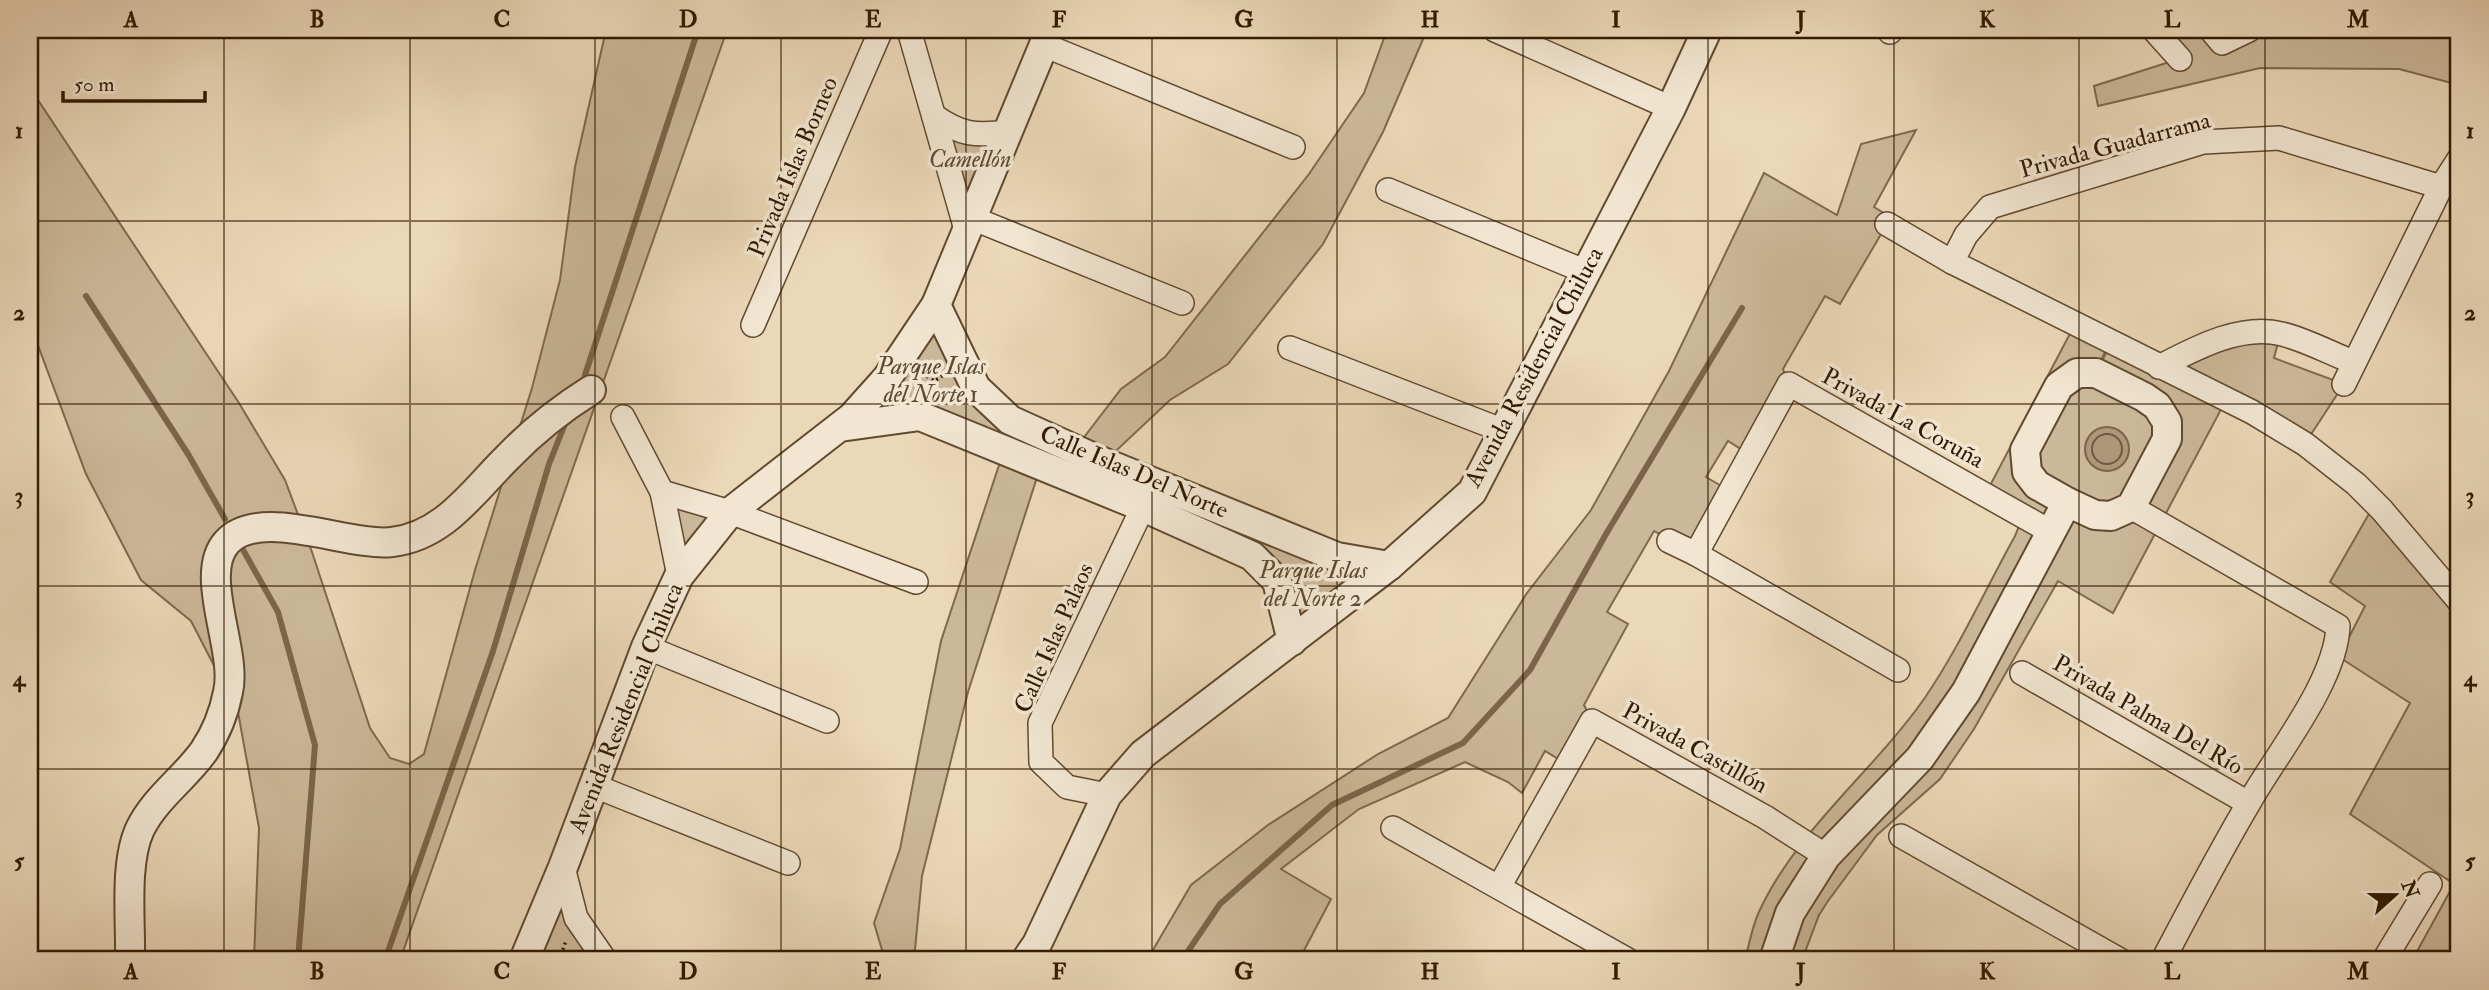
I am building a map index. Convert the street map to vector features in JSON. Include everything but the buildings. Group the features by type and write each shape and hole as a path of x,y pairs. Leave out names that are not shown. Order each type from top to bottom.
{"street":[{"name":"Privada Islas Borneo","path":"753,325 881,30"},
{"path":"909,30 970,226 1182,303"},
{"path":"1494,30 1671,108"},
{"name":"Avenida Residencial Chiluca","path":"1026,960 1037,944 1107,795 1143,754 1389,566 1472,492 1584,271 1671,108 1707,30"},
{"path":"2154,30 2180,59"},
{"path":"2211,30 2222,43 2249,30"},
{"path":"1047,37 1293,147"},
{"name":"Avenida Residencial Chiluca","path":"524,960 564,867 592,785 646,647 678,576 730,512 840,427 887,378 901,358 936,305 1047,37"},
{"path":"934,116 955,131 982,136 1008,132"},
{"name":"Privada Guadarrama","path":"1952,262 1966,234 1990,207 2203,142 2279,138 2441,187"},
{"path":"2344,384 2441,187 2459,159"},
{"path":"1388,190 1584,271"},
{"path":"1887,224 1952,262 2252,412 2305,444 2356,484 2457,593"},
{"name":"Calle Islas Del Norte","path":"936,305 976,388 1010,420 1103,462 1337,557 1389,566"},
{"path":"2144,397 2159,367 2198,346 2242,334 2281,333 2353,362"},
{"path":"2096,373 2110,342"},
{"path":"1290,348 1504,431"},
{"path":"2077,373 2096,373 2144,397 2158,406 2167,422 2167,439 2131,507 2111,516 2095,515 2037,485 2027,472 2025,450 2059,386 2077,373"},
{"name":"Privada La Coruña","path":"1696,554 1789,384 2051,532"},
{"path":"131,960 133,859 140,830 154,807 204,751 220,722 229,689 229,658 218,597 217,563 227,542 250,528 276,527 365,542 393,542 428,531 452,515 556,412 591,390"},
{"name":"Calle Islas Del Norte","path":"840,427 920,416 1143,507 1252,556 1277,580 1292,641"},
{"path":"623,417 662,492 678,576"},
{"path":"662,492 730,512 916,582"},
{"path":"1774,960 1790,913 1826,856 1920,758 1958,703 2067,502"},
{"name":"Calle Islas Palaos","path":"1107,795 1067,787 1041,762 1040,723 1143,507"},
{"name":"Privada Palma Del Río","path":"2131,507 2338,626 2337,649 2326,675 2248,803 2162,960"},
{"path":"1669,541 1898,670"},
{"path":"646,647 827,721"},
{"name":"Privada Palma Del Río","path":"2022,673 2248,803"},
{"name":"Privada Castillón","path":"1499,887 1592,721 1765,817 1826,856"},
{"path":"592,785 788,863"},
{"path":"1393,828 1628,960"},
{"path":"1900,836 2120,960"},
{"path":"564,867 576,918 605,960"},
{"path":"2384,960 2430,884"}],"path":[{"path":"901,358 934,381 964,363"}],"green space":[{"path":"606,30 727,30 400,960 254,960 259,828 238,712 191,621 141,580 86,474 30,324 30,88 239,403 285,480 312,552 370,728 390,758 409,764 424,754 475,570 532,388 560,280 575,167"},
{"path":"1387,30 1427,30 1383,132 1323,244 1228,364 1170,400 1104,462 1389,566 1292,641 1277,581 1041,465 968,692 922,876 914,960 885,960 874,923 900,849 941,641 1004,450 920,416 840,427 936,305 976,388 1075,449 1121,389 1165,357 1309,174 1364,93"},
{"path":"2154,30 2459,30 2459,85 2399,69 2260,68 2098,106 2094,86 2179,59"},
{"name":"Camellón","path":"934,116 1008,132 967,233"},
{"path":"1916,130 1874,207 1890,217 1887,224 1840,304 1825,296 1783,369 1788,383 1750,455 1728,441 1706,477 1730,491 1695,552 1654,531 1607,612 1628,624 1584,705 1592,721 1568,765 1545,751 1522,793 1508,782 1465,762 1359,809 1281,869 1331,899 1299,960 1147,960 1191,885 1268,825 1378,754 1448,718 1527,593 1591,510 1669,371 1764,173 1837,215 1861,144"},
{"path":"2074,326 2109,342 2096,373 2111,343 2226,400 2113,613 2058,581 1974,729 1940,779 1877,835 1819,915 1802,960 1745,960 1756,919 1774,884 1814,829 1924,699 1960,639 2015,536 2023,516 1985,495"},
{"path":"2280,335 2274,358 2344,384 2306,442 2162,367 2198,348"},
{"path":"662,492 730,512 679,576"},
{"path":"2374,505 2459,603 2459,960 2424,960 2415,955 2454,884 2350,814 2410,703 2339,657 2365,606 2330,582"},
{"path":"563,867 605,960 524,960"}],"water":[{"path":"2107,427 2123,433 2129,449 2123,465 2107,471 2091,465 2085,449 2091,433"}],"waterway":[{"path":"585,375 698,30"},
{"path":"86,296 188,454 225,519"},
{"path":"1182,960 1220,904 1332,805 1463,743 1530,670 1606,534 1742,308"},
{"path":"385,960 493,651 549,464 567,419"},
{"path":"242,548 278,612 315,745 298,960"}],"park label":[{"name":"Parque Islas del Norte 1","path":"931,380"},
{"name":"Parque Islas del Norte 2","path":"1313,584"}]}
